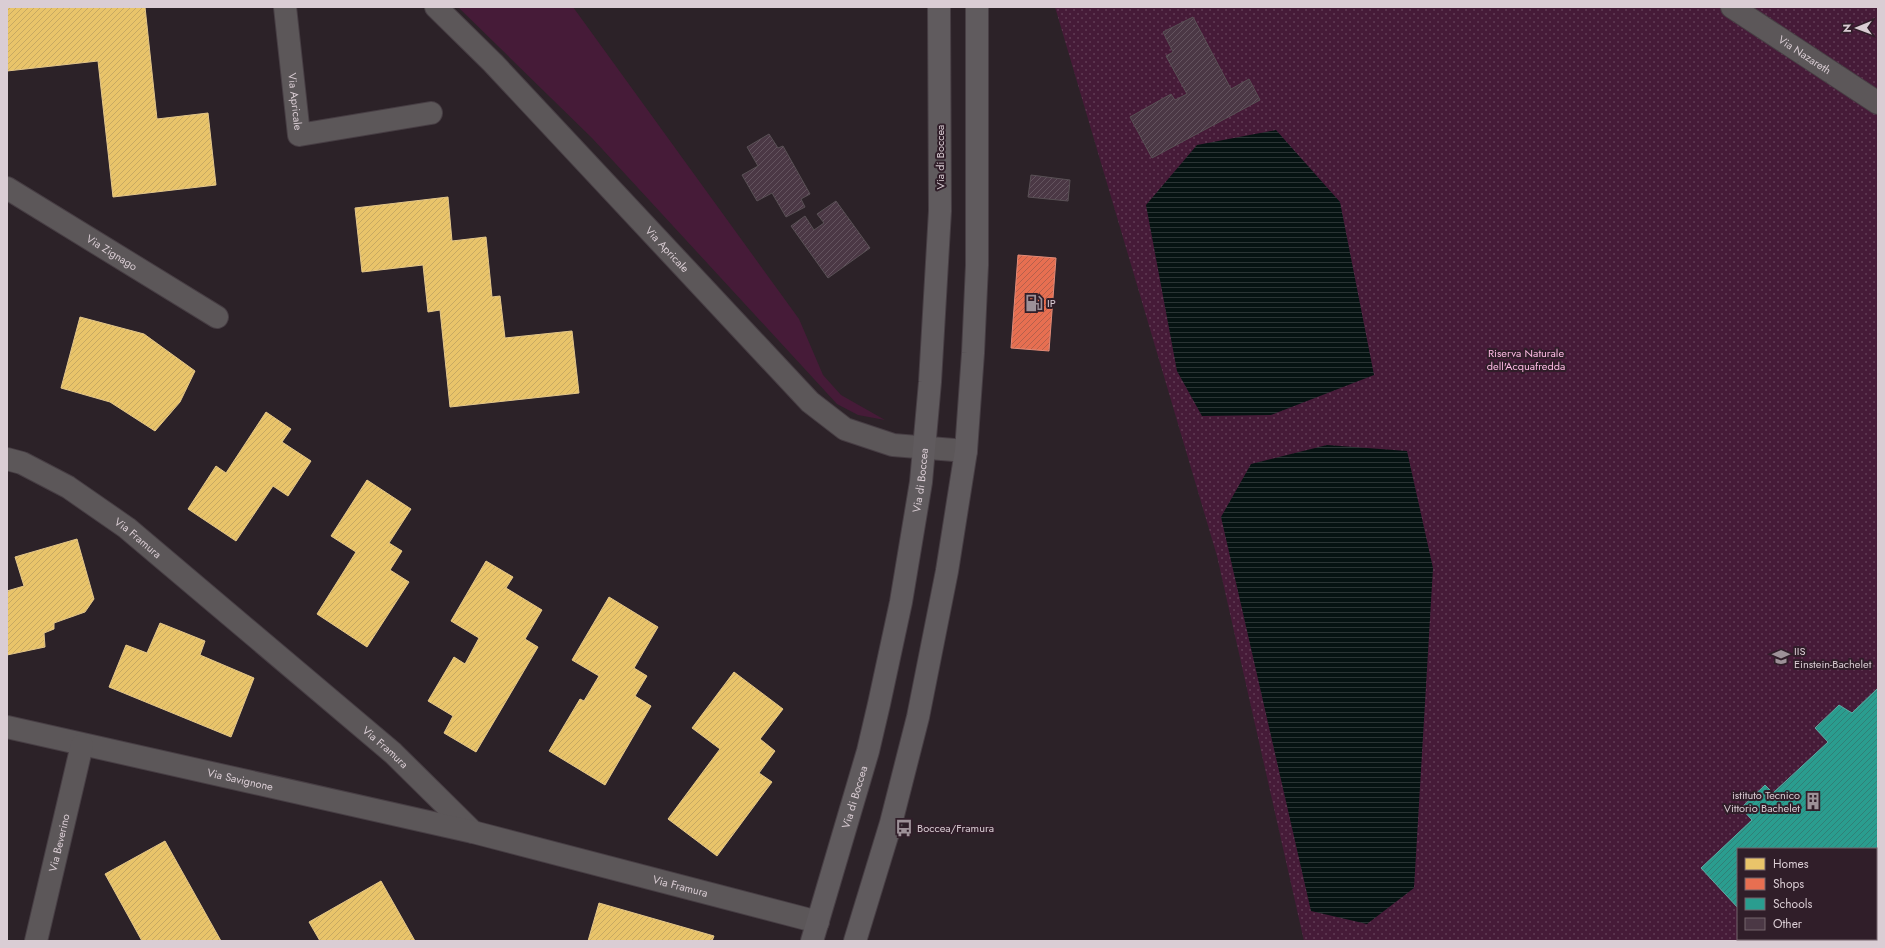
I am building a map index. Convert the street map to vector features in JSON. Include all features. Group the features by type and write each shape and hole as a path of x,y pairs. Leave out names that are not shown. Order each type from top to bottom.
{"main road":[{"name":"Via di Boccea","path":"815,931 868,751 879,704 910,548 924,447 930,382 940,211 939,7"},
{"path":"855,941 893,815 928,672 947,571 966,451 974,345 978,258 978,7"}],"street":[{"name":"Via Apricale","path":"284,7 300,135 431,113"},
{"name":"Via Apricale","path":"436,7 499,69 810,402 845,429 894,446 966,451"},
{"name":"Via Nazareth","path":"1732,7 1878,103"},
{"name":"Via Zignago","path":"7,188 217,317"},
{"name":"Via Framura","path":"7,459 22,463 68,487 127,528 393,753 473,832 815,931"},
{"name":"Via Savignone","path":"7,727 473,832"},
{"name":"Via Beverino","path":"36,941 82,745"}],"green space":[{"path":"458,7 573,7 799,319 823,375 841,395 885,420 858,415 837,404 592,138"},
{"name":"Riserva Naturale dell'Acquafredda","path":"1055,7 1878,7 1878,941 1304,941 1217,556"}],"shaded area":[{"path":"1276,130 1340,202 1374,375 1271,415 1202,416 1177,371 1146,205 1197,145"},
{"path":"1327,445 1407,451 1433,568 1414,888 1367,924 1311,911 1221,517 1251,464"}],"building: Homes":[{"path":"7,7 145,7 157,119 208,113 216,185 113,197 98,61 7,71"},
{"path":"448,197 452,241 486,237 492,297 500,296 505,338 572,331 579,393 450,407 440,310 428,312 423,265 362,272 355,208"},
{"path":"80,317 144,334 195,371 180,402 155,431 110,402 61,388"},
{"path":"266,412 291,429 282,442 311,461 288,496 273,486 236,541 188,509 216,466 226,473"},
{"path":"367,480 411,509 389,543 402,551 390,570 409,582 367,647 317,614 356,552 331,536"},
{"path":"77,539 94,599 85,612 54,623 54,629 44,633 45,647 7,655 7,591 24,586 15,557"},
{"path":"486,561 513,577 506,588 542,610 525,639 538,647 476,752 444,733 453,716 428,701 454,657 465,664 479,638 451,621"},
{"path":"609,597 658,627 634,668 647,676 635,696 651,706 605,785 549,751 580,699 584,701 599,676 572,660"},
{"path":"160,623 205,641 200,655 254,678 231,737 109,687 126,645 147,653"},
{"path":"734,672 783,709 760,739 775,751 759,773 772,782 717,856 668,819 720,749 692,728"},
{"path":"165,841 221,941 142,941 105,874"},
{"path":"381,881 415,941 320,941 309,922"},
{"path":"599,903 714,936 712,941 588,941"}],"building: Shops":[{"name":"IP","path":"1018,255 1056,258 1049,351 1011,348"}],"building: Schools":[{"name":"istituto Tecnico Vittorio Bachelet","path":"1878,688 1878,862 1877,863 1877,848 1737,848 1737,907 1701,868 1752,820 1741,808 1765,785 1773,793 1828,742 1815,728 1839,705 1852,713"}],"building: Other":[{"path":"1193,17 1231,89 1249,79 1260,100 1152,158 1130,117 1171,94 1175,100 1187,94 1166,56 1173,52 1163,32"},
{"path":"769,134 778,148 783,146 810,194 801,199 805,207 786,217 772,193 757,201 742,175 758,166 747,147"},
{"path":"1031,175 1070,180 1068,201 1028,197"},
{"path":"836,201 870,248 828,278 791,226 805,216 814,230 824,223 817,214"}],"place":[{"name":"IP","path":"1034,303"},
{"name":"IIS Einstein-Bachelet","path":"1781,657"},
{"name":"istituto Tecnico Vittorio Bachelet","path":"1813,801"},
{"name":"Boccea/Framura","path":"904,828"}]}
